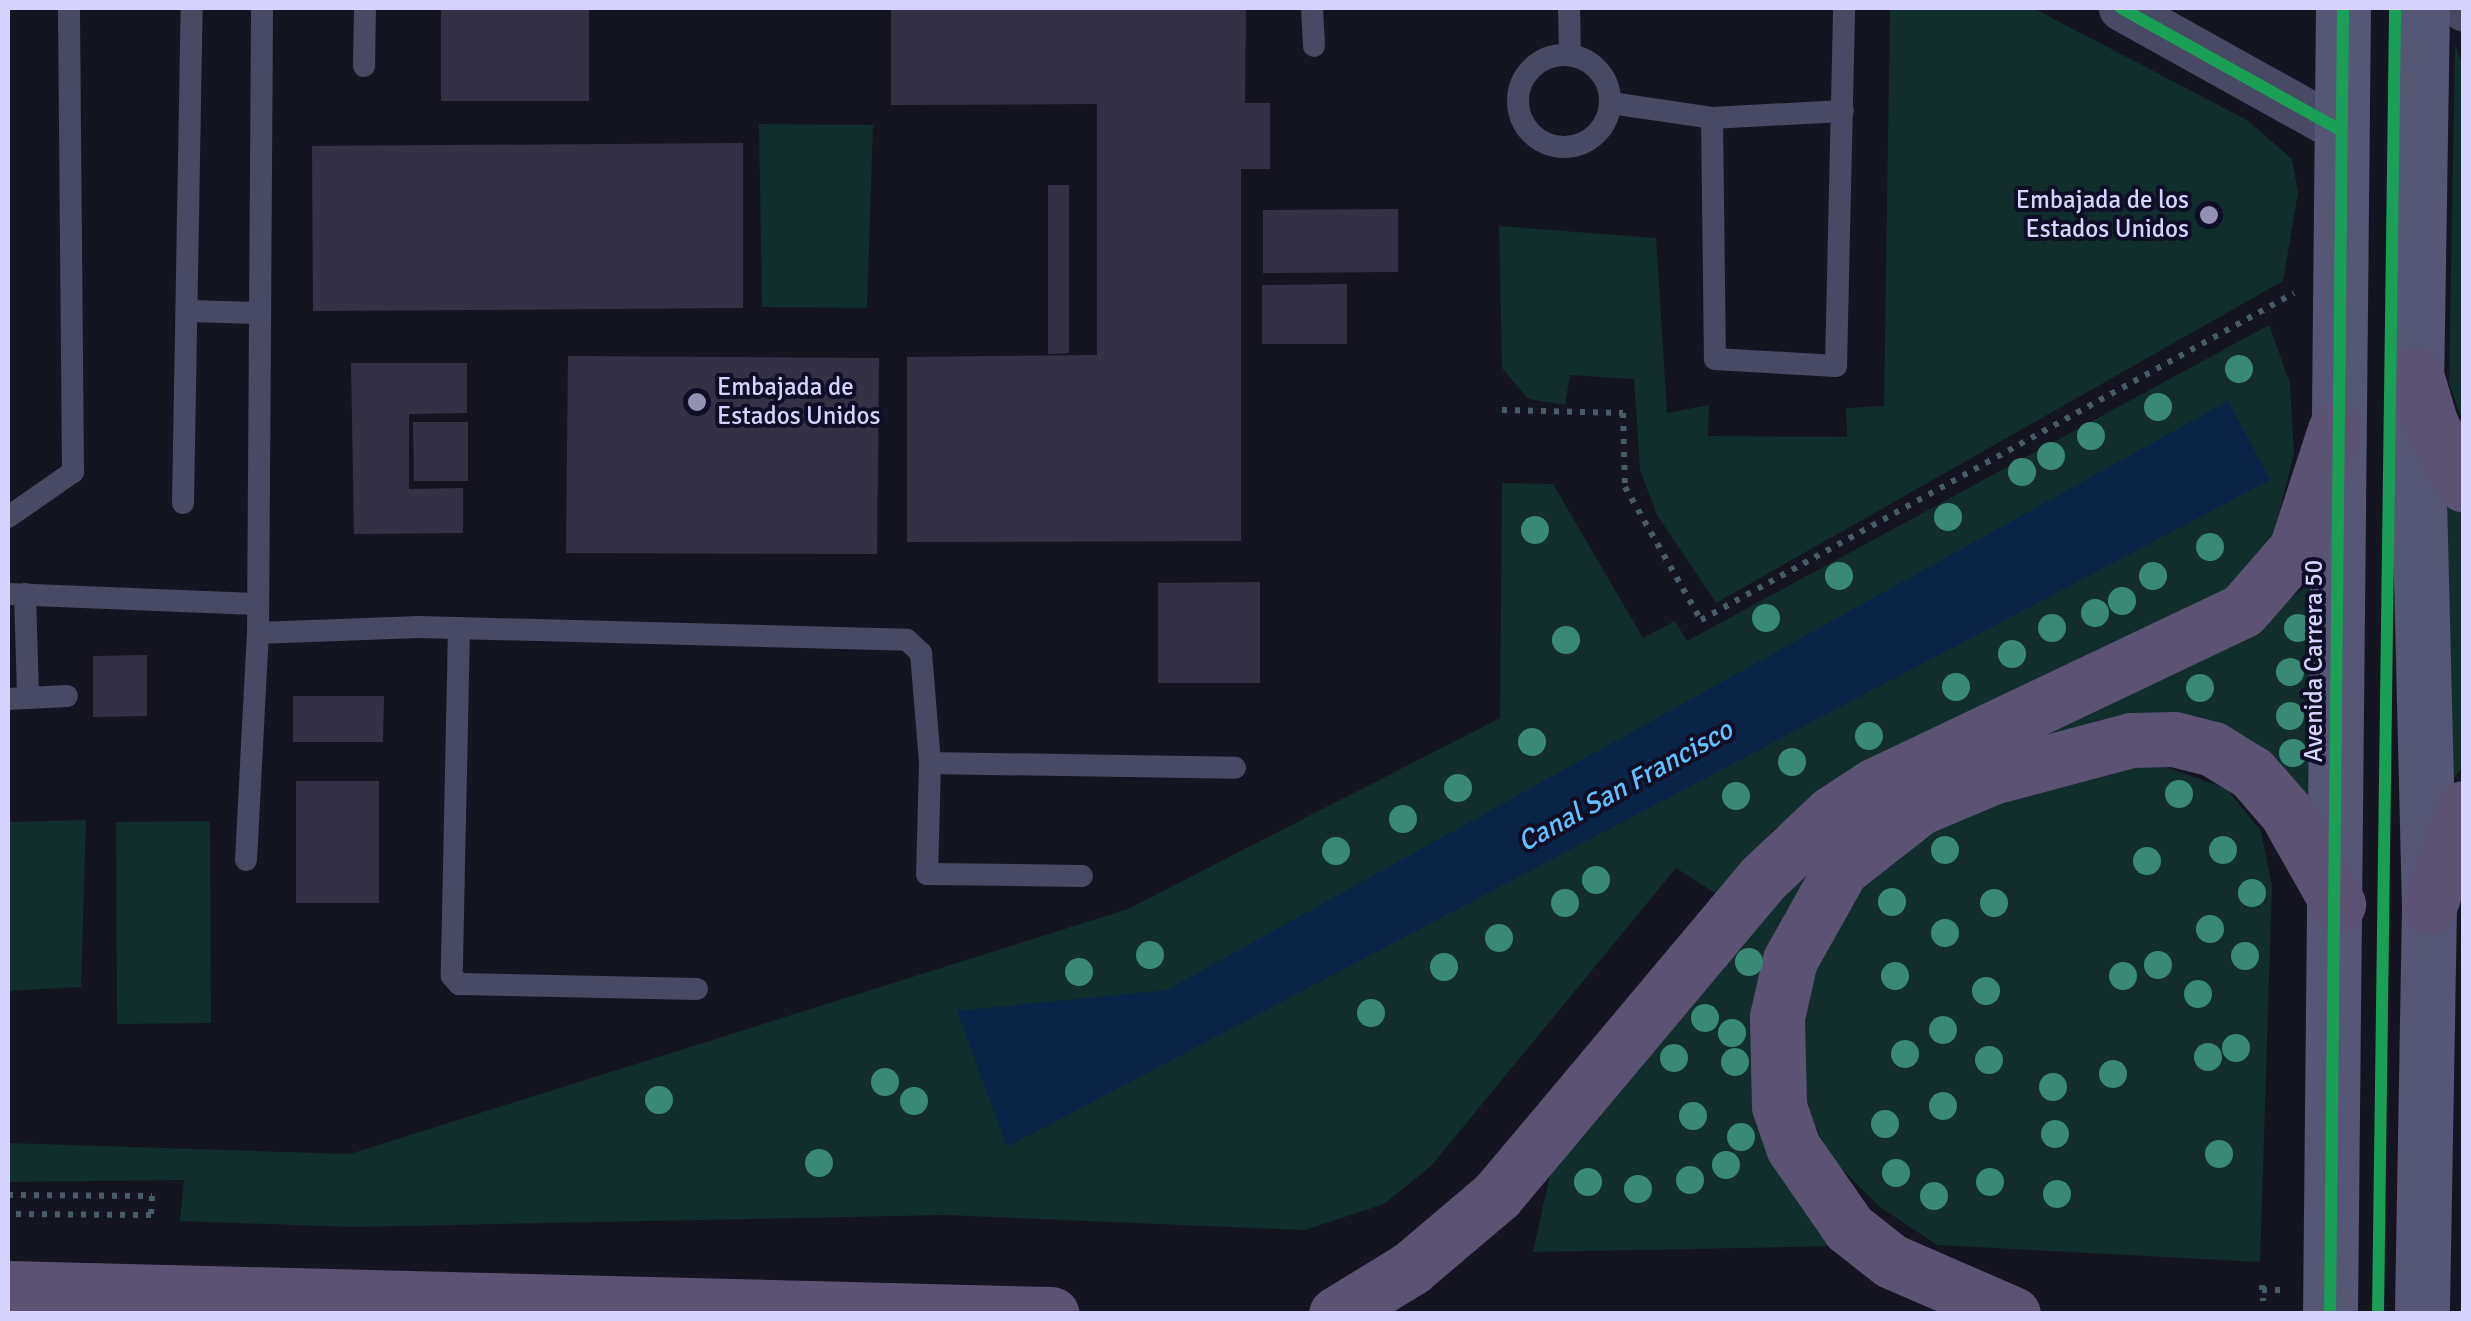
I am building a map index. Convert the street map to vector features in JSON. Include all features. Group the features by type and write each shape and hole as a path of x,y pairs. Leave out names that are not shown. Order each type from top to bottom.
{"main road":[{"name":"Avenida Carrera 50","path":"2330,1314 2338,961 2335,430 2343,8"},
{"path":"2422,8 2416,376 2429,907 2422,1314"},
{"path":"2416,376 2431,426 2464,485"},
{"path":"1336,1314 1404,1272 1497,1195 1763,878 1832,813 1875,785 2243,610 2296,549 2335,430"},
{"path":"2013,1314 1891,1261 1849,1228 1793,1147 1777,1093 1777,1016 1790,960 1841,869 1919,808 1992,777 2131,740 2174,739 2213,749 2252,773 2286,812 2338,904"},
{"path":"2429,907 2464,808"},
{"path":"8,1288 811,1311 1052,1314"}],"street":[{"path":"2121,8 2340,130"}],"lane":[{"path":"8,518 73,472 69,8"},
{"path":"183,502 190,311 192,8"},
{"path":"246,860 258,633 262,8"},
{"path":"364,66 365,8"},
{"path":"1312,8 1314,46"},
{"path":"1570,8 1570,55"},
{"path":"1712,118 1715,359 1832,367 1838,361 1844,8"},
{"path":"1570,55 1600,71 1611,104 1596,136 1579,146 1544,144 1528,132 1519,116 1523,80 1551,56 1570,55"},
{"path":"1611,104 1712,118 1843,111"},
{"path":"190,311 258,313"},
{"path":"67,696 18,699 16,594 256,604"},
{"path":"258,633 460,628 907,640 921,653 930,763 927,874 1082,876"},
{"path":"460,628 452,976 459,984 697,989"},
{"path":"930,763 1235,768"}],"path":[{"path":"1502,410 1622,413 1626,487 1701,620 2338,266"},
{"path":"8,1195 152,1196 151,1215 8,1214"},
{"path":"2262,1285 2263,1302"}],"green space":[{"path":"1890,8 2033,8 2247,120 2292,159 2298,193 2283,281 1716,603 1657,515 1640,470 1634,379 1570,375 1565,405 1528,399 1502,368 1499,226 1656,238 1667,413 1709,405 1708,436 1847,437 1846,408 1884,406"},
{"path":"2455,45 2464,67 2463,422 2449,383"},
{"path":"759,124 873,125 867,308 762,307"},
{"path":"2269,325 2290,383 2294,454 2275,528 2252,574 2173,622 1884,752 1774,829 1718,895 1676,868 1431,1166 1384,1204 1305,1230 945,1215 353,1227 180,1221 184,1180 8,1182 8,1143 350,1154 1128,909 1500,718 1502,483 1553,484 1643,638 1675,621 1687,641"},
{"path":"2445,498 2464,515 2463,766 2447,788"},
{"path":"2314,581 2315,817 2219,729 1931,789 1761,1022 1843,1246 1533,1252 1553,1161 1820,844 2026,736 2202,660"},
{"path":"2110,765 2166,767 2227,789 2261,831 2272,886 2260,1262 1937,1245 1880,1207 1831,1158 1801,1097 1797,1020 1818,940 1864,879 1925,828"},
{"path":"86,820 81,987 8,991 8,822"},
{"path":"210,821 211,1023 117,1024 116,822"}],"water":[{"name":"Canal San Francisco","path":"2228,401 2270,480 1007,1147 957,1011 1167,990"}],"building":[{"path":"441,8 589,8 589,101 441,101"},
{"path":"891,8 1246,8 1245,103 1270,103 1270,169 1241,169 1241,541 907,542 907,357 1097,355 1097,104 891,105"},
{"path":"743,143 743,308 313,311 312,146"},
{"path":"1048,185 1069,185 1069,353 1048,354"},
{"path":"1398,209 1398,272 1263,273 1263,210"},
{"path":"1347,284 1347,344 1262,344 1262,285"},
{"path":"568,356 879,358 877,554 566,553"},
{"path":"351,363 467,363 467,413 409,414 409,489 463,488 463,533 354,534"},
{"path":"413,422 468,422 468,481 414,481"},
{"path":"1260,582 1260,683 1158,683 1158,583"},
{"path":"147,655 147,716 93,717 93,656"},
{"path":"293,696 384,696 383,742 293,742"},
{"path":"296,781 379,781 379,903 296,903"}],"cycle path":[{"path":"2121,8 2340,130"},
{"path":"2330,1314 2343,8"},
{"path":"2378,1314 2395,8"}],"place":[{"name":"Embajada de los Estados Unidos","path":"2209,215"},
{"name":"Embajada de Estados Unidos","path":"697,402"}]}
